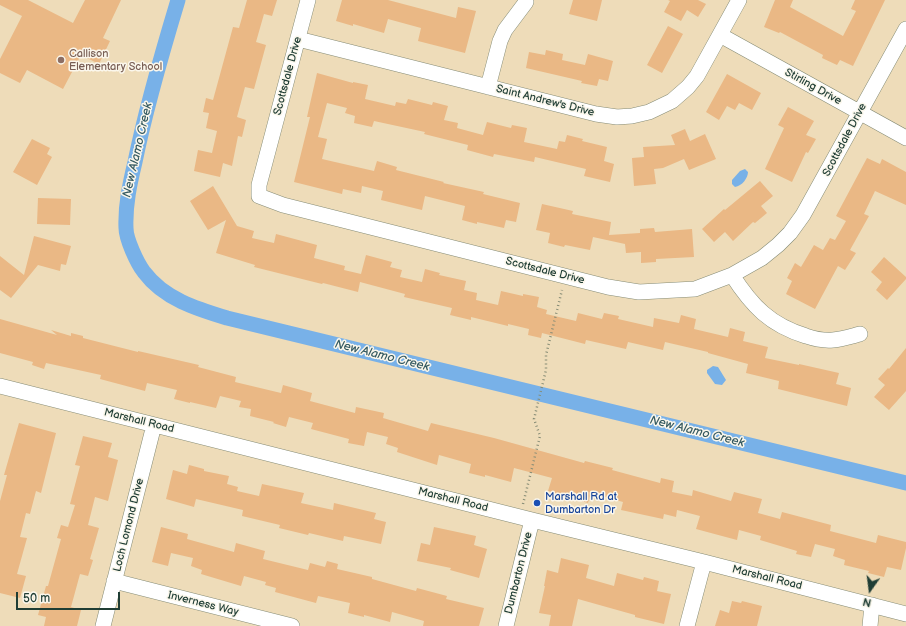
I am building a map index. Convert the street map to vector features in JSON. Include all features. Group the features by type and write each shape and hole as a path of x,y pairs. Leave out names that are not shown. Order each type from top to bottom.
{"street":[{"name":"Scottsdale Drive","path":"308,0 259,185 259,196 283,205 608,287 639,292 695,289 732,275 762,258 778,245 790,233 803,215 906,29"},
{"name":"Saint Andrew's Drive","path":"298,39 596,114 617,117 638,115 649,112 672,101 688,87 697,76 739,0"},
{"path":"488,87 500,41 505,30 526,2"},
{"name":"Stirling Drive","path":"720,36 906,138"},
{"path":"732,275 759,311 777,324 790,330 816,339 832,340 860,334"},
{"name":"Marshall Road","path":"0,386 906,614"},
{"name":"Loch Lomond Drive","path":"103,626 154,425"},
{"name":"Dumbarton Drive","path":"506,626 526,518"},
{"path":"687,626 704,562"},
{"name":"Inverness Way","path":"114,581 292,626"},
{"path":"870,626 872,605"}],"path":[{"path":"526,518 540,436 534,419 546,370 546,354 565,276"}],"water":[{"path":"745,169 748,172 746,179 740,185 735,187 732,184 732,180 740,171"},
{"path":"713,366 718,367 726,380 722,385 715,384 707,373 707,370"}],"building":[{"path":"0,0 28,0 73,23 85,0 121,0 103,38 110,41 99,64 81,55 63,89 27,70 20,83 0,73 0,59 22,16 0,5"},
{"path":"247,0 277,0 272,16 264,14 256,42 266,45 254,89 245,87 237,117 246,120 242,137 238,136 232,166 223,163 220,177 194,171 198,150 212,153 217,131 206,128 209,113 203,112 206,98 213,100 233,27 239,28"},
{"path":"342,0 388,0 456,18 458,7 476,11 465,53 418,41 421,28 388,19 384,33 353,24 353,26 336,21"},
{"path":"573,0 602,0 597,21 569,14"},
{"path":"668,0 698,0 706,4 698,17 687,10 681,21 664,12 670,1"},
{"path":"775,0 793,0 790,7 843,36 856,11 851,9 855,0 885,0 853,66 840,60 837,65 822,58 823,55 780,32 779,33 764,27"},
{"path":"668,26 683,34 662,73 647,65"},
{"path":"546,50 563,54 562,60 585,65 588,54 613,61 608,81 599,79 597,86 526,68 529,52 545,55"},
{"path":"317,73 353,83 368,85 365,99 395,106 396,102 406,104 408,99 432,105 433,102 448,106 444,120 458,123 457,128 483,135 487,122 511,128 512,125 527,128 524,142 557,149 559,141 565,142 567,135 583,139 582,141 607,147 604,161 614,164 610,182 584,176 586,169 535,157 534,162 494,154 493,157 467,150 468,145 424,134 425,132 374,121 372,127 354,123 355,116 345,113 347,108 327,103 318,137 327,139 322,159 374,171 377,161 397,167 396,170 444,182 443,183 484,192 483,194 520,203 516,222 506,220 504,228 462,220 465,206 425,196 422,210 381,200 383,191 362,186 361,193 343,189 342,194 294,182 310,117 307,117"},
{"path":"727,74 761,93 752,110 739,103 735,110 727,106 719,120 706,112"},
{"path":"788,107 814,121 806,135 816,139 808,153 806,152 792,182 765,169 784,128 778,125"},
{"path":"685,129 690,141 705,134 716,159 689,170 684,159 663,168 654,169 656,184 634,186 632,158 644,157 643,147 675,145 671,135"},
{"path":"32,139 50,148 47,154 52,157 37,185 13,172"},
{"path":"867,158 880,164 882,159 906,172 906,205 875,191 864,214 869,216 850,250 856,253 845,270 838,266 815,309 786,294 792,281 787,278 795,263 801,267 814,245 823,250 830,238 835,240 846,221 836,216"},
{"path":"760,181 773,196 761,206 767,213 755,223 753,222 733,241 725,232 714,242 702,229 724,209 725,210"},
{"path":"213,186 237,226 254,231 252,238 274,243 276,234 317,245 314,258 345,266 344,270 361,274 366,255 392,262 390,267 402,270 400,277 422,282 425,269 440,273 439,275 466,281 464,290 477,293 476,300 498,305 501,291 523,296 523,294 539,297 537,307 547,310 546,314 576,321 578,313 602,319 604,313 619,316 618,319 653,327 654,318 679,323 681,315 696,319 694,329 728,337 730,328 745,332 743,341 768,347 765,358 839,373 836,384 851,388 847,406 778,389 779,381 746,373 748,364 708,352 665,342 663,350 628,342 626,349 586,340 585,344 542,333 541,338 528,335 529,329 508,324 508,326 471,317 471,320 450,315 452,308 404,297 405,294 360,282 358,292 254,267 255,265 216,253 226,220 208,230 190,201"},
{"path":"38,198 71,199 70,225 37,224"},
{"path":"542,204 573,211 572,214 611,222 609,235 640,233 640,229 654,228 655,232 692,229 694,257 656,259 656,262 641,263 641,252 626,253 625,244 593,237 590,250 565,245 564,247 548,243 550,233 536,230"},
{"path":"34,236 71,246 66,265 61,264 60,271 38,265 11,298 0,290 0,256 24,275"},
{"path":"884,257 906,277 906,279 887,300 876,290 882,282 871,272"},
{"path":"0,319 57,335 51,330 71,336 71,333 83,336 83,338 138,352 199,365 198,367 236,377 235,382 281,393 283,385 312,393 310,401 355,413 356,407 384,413 383,418 428,431 431,423 494,438 584,463 585,461 613,468 612,470 660,483 661,478 674,481 672,492 692,496 693,490 731,501 734,492 762,499 758,513 780,519 782,512 831,525 830,531 876,543 878,535 906,542 901,570 887,567 884,577 868,573 869,571 844,565 845,560 833,556 835,549 815,544 811,557 796,554 797,551 760,540 761,536 739,530 737,540 722,536 696,529 700,516 677,510 676,517 664,514 663,519 621,510 623,502 591,493 588,503 548,491 552,478 514,468 511,482 485,475 485,477 469,473 471,464 439,455 437,465 397,452 398,448 386,444 388,437 367,432 364,446 348,443 349,439 311,429 313,423 289,417 286,427 273,423 274,422 250,416 251,409 239,407 241,401 220,396 216,408 174,399 177,390 147,383 145,391 100,379 101,375 46,363 44,369 32,365 33,362 0,353"},
{"path":"906,348 906,391 889,410 874,397 885,385 878,379 888,368 889,369"},
{"path":"19,423 56,433 41,493 36,491 30,514 26,513 20,537 27,538 17,574 26,576 20,598 0,593 0,501 7,475 4,475"},
{"path":"83,436 112,443 108,457 118,460 108,501 95,497 88,525 99,528 90,559 93,560 88,576 80,574 71,607 81,610 77,626 44,626 46,617 38,615 61,539 57,538 61,525 68,527 75,505 70,504 80,466 75,465"},
{"path":"189,465 204,469 204,471 229,476 227,484 238,487 237,491 259,496 262,484 304,493 301,503 333,510 334,503 376,513 374,519 386,522 381,544 344,536 343,541 279,528 280,525 242,516 243,510 196,499 194,507 166,499 173,470 187,474"},
{"path":"161,527 188,534 187,539 234,552 236,543 265,551 263,559 308,570 310,563 325,567 327,561 338,564 337,569 372,577 372,579 416,591 417,588 447,596 446,599 484,608 479,626 423,626 424,621 392,612 390,622 364,615 364,617 348,613 350,603 318,596 316,603 275,592 276,588 265,585 266,582 244,576 241,586 201,574 202,570 191,566 193,558 171,553 168,566 152,562"},
{"path":"434,527 476,536 474,545 487,549 479,578 450,570 451,568 417,561 421,543 430,545"},
{"path":"561,558 589,565 586,578 614,586 617,573 643,580 644,577 659,581 657,591 671,594 664,624 635,617 635,615 578,599 572,626 549,626 551,615 539,613 547,570 558,573"},
{"path":"732,601 741,603 742,601 762,606 757,626 715,626 720,610 729,613"}],"waterway":[{"name":"New Alamo Creek","path":"178,0 144,121 130,186 126,219 126,233 132,251 141,268 152,281 171,296 193,307 227,318 906,483"}],"place":[{"name":"Callison Elementary School","path":"61,60"},
{"name":"Marshall Rd at Dumbarton Dr","path":"537,503"}]}
